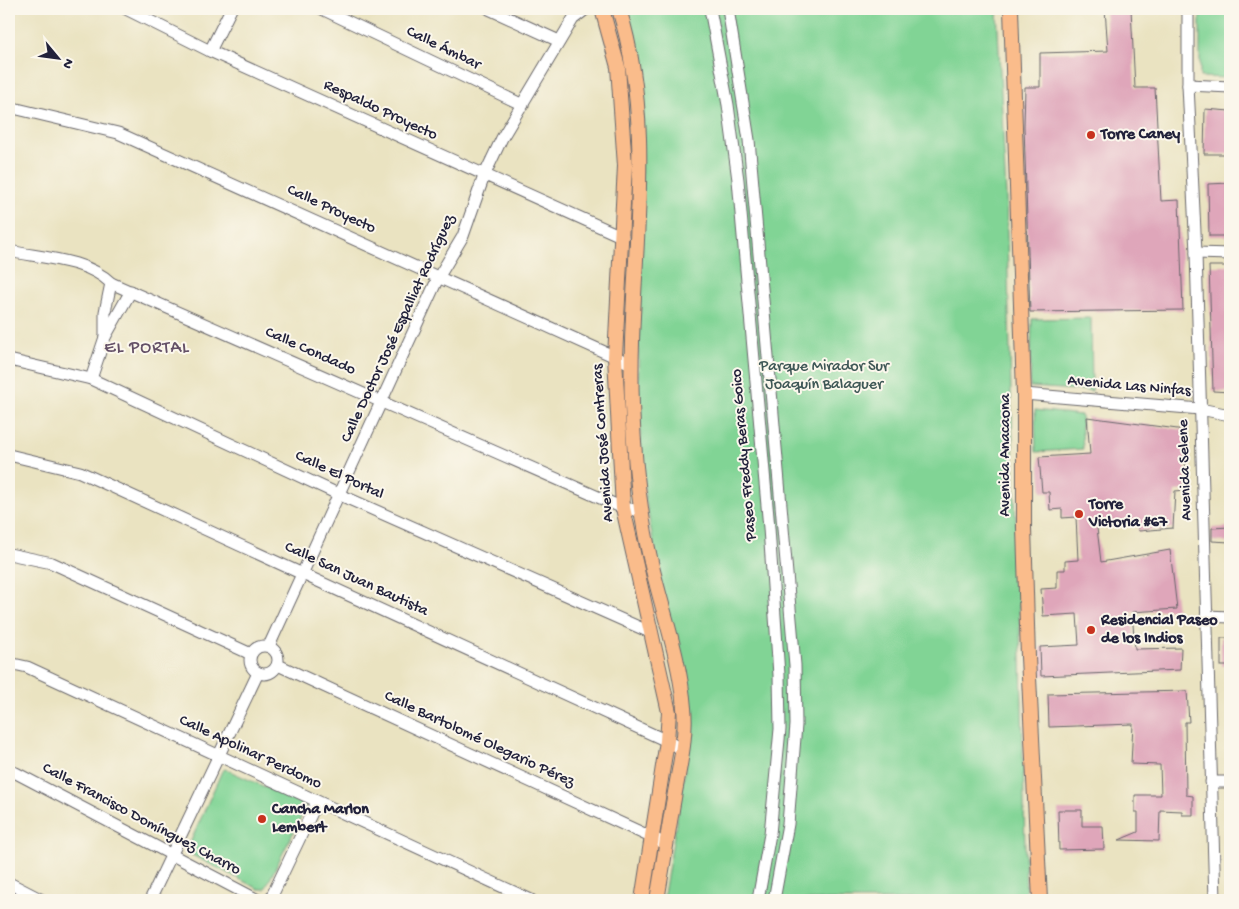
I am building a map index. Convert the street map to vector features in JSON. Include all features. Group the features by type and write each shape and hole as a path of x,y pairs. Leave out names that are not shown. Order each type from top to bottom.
{"main road":[{"name":"Avenida José Contreras","path":"602,9 618,67 625,166 614,357 623,508 669,712 667,741 642,900"},
{"name":"Avenida José Contreras","path":"619,9 633,60 640,181 631,332 632,406 640,511 679,673 684,709 683,750 657,900"},
{"name":"Avenida Anacaona","path":"1011,9 1024,394 1024,538 1040,900"}],"street":[{"name":"Respaldo Proyecto","path":"126,9 210,51 622,237"},
{"path":"210,51 231,9"},
{"name":"Calle Ámbar","path":"322,9 523,105"},
{"path":"489,9 502,12 559,41"},
{"name":"Calle Doctor José Espalliat Rodríguez","path":"269,646 438,278 463,236 484,176 502,138 573,19 586,9"},
{"name":"Paseo Freddy Beras Goico","path":"710,9 726,96 738,180 779,675 780,729 770,834 758,900"},
{"name":"Paseo Freddy Beras Goico","path":"728,9 749,140 795,665 796,725 788,824 774,900"},
{"name":"Avenida Selene","path":"1188,9 1188,85 1196,253 1215,900"},
{"path":"1188,85 1230,87"},
{"name":"Calle Proyecto","path":"9,107 118,133 631,364"},
{"name":"Calle Condado","path":"9,251 87,267 102,275 111,283 623,508 640,511"},
{"path":"1196,253 1230,254"},
{"path":"105,336 105,312 111,283"},
{"path":"91,379 105,336 131,291"},
{"name":"Calle El Portal","path":"9,360 91,379 338,494 652,633"},
{"path":"754,368 770,366"},
{"name":"Avenida Las Ninfas","path":"1024,394 1200,410 1230,415"},
{"name":"Calle San Juan Bautista","path":"9,455 80,472 303,573 683,750"},
{"path":"9,554 52,563 251,654"},
{"path":"1206,616 1230,617"},
{"path":"269,646 277,654 278,665 271,673 258,673 250,665 251,654 258,647 269,646"},
{"name":"Calle Apolinar Perdomo","path":"9,662 27,667 219,758 530,900"},
{"name":"Calle Bartolomé Olegario Pérez","path":"278,665 666,844"},
{"path":"150,900 258,673"},
{"name":"Calle Francisco Domínguez Charro","path":"9,771 258,900"},
{"path":"1211,782 1230,782"},
{"path":"270,900 317,802"},
{"path":"9,883 42,900"}],"green space":[{"name":"Parque Mirador Sur Joaquín Balaguer","path":"625,9 997,9 1006,196 1021,657 1026,900 663,900 690,741 645,497 638,406 641,91 636,45"},
{"path":"1200,9 1230,9 1230,78 1200,77"},
{"path":"1091,318 1092,391 1030,387 1032,319"},
{"path":"1035,410 1081,415 1083,449 1036,452"},
{"path":"225,769 305,805 305,809 265,889 259,889 186,852 222,771"}],"building":[{"path":"1105,9 1131,9 1135,88 1155,88 1161,201 1179,200 1183,310 1030,312 1024,126 1025,87 1040,87 1040,53 1108,51"},
{"path":"1205,109 1230,111 1230,154 1204,154"},
{"path":"1230,183 1230,236 1209,236 1208,184"},
{"path":"1209,266 1230,266 1230,392 1213,391"},
{"path":"1087,417 1185,430 1186,490 1175,491 1173,528 1139,531 1137,526 1097,528 1101,562 1170,550 1177,609 1132,612 1135,649 1181,648 1180,670 1041,676 1040,647 1079,645 1077,614 1043,616 1041,589 1057,588 1057,570 1065,570 1065,561 1078,560 1076,517 1062,518 1062,509 1050,510 1049,492 1042,492 1039,457 1090,454"},
{"path":"1230,527 1230,542 1212,541 1212,528"},
{"path":"1221,638 1230,638 1230,666 1221,666"},
{"path":"1187,691 1189,722 1185,722 1186,795 1193,796 1193,815 1182,815 1182,811 1160,810 1159,841 1119,840 1138,832 1138,812 1135,812 1135,795 1161,795 1160,765 1131,764 1133,724 1049,727 1048,694"},
{"path":"1058,810 1082,810 1082,826 1103,826 1104,849 1059,850"}],"place":[{"name":"Torre Caney","path":"1091,135"},
{"name":"Torre Victoria #67","path":"1079,514"},
{"name":"Residencial Paseo de los Indios","path":"1091,630"},
{"name":"Cancha Marlon Lembert","path":"262,819"}],"district":[{"name":"EL PORTAL","path":"147,348"}]}
